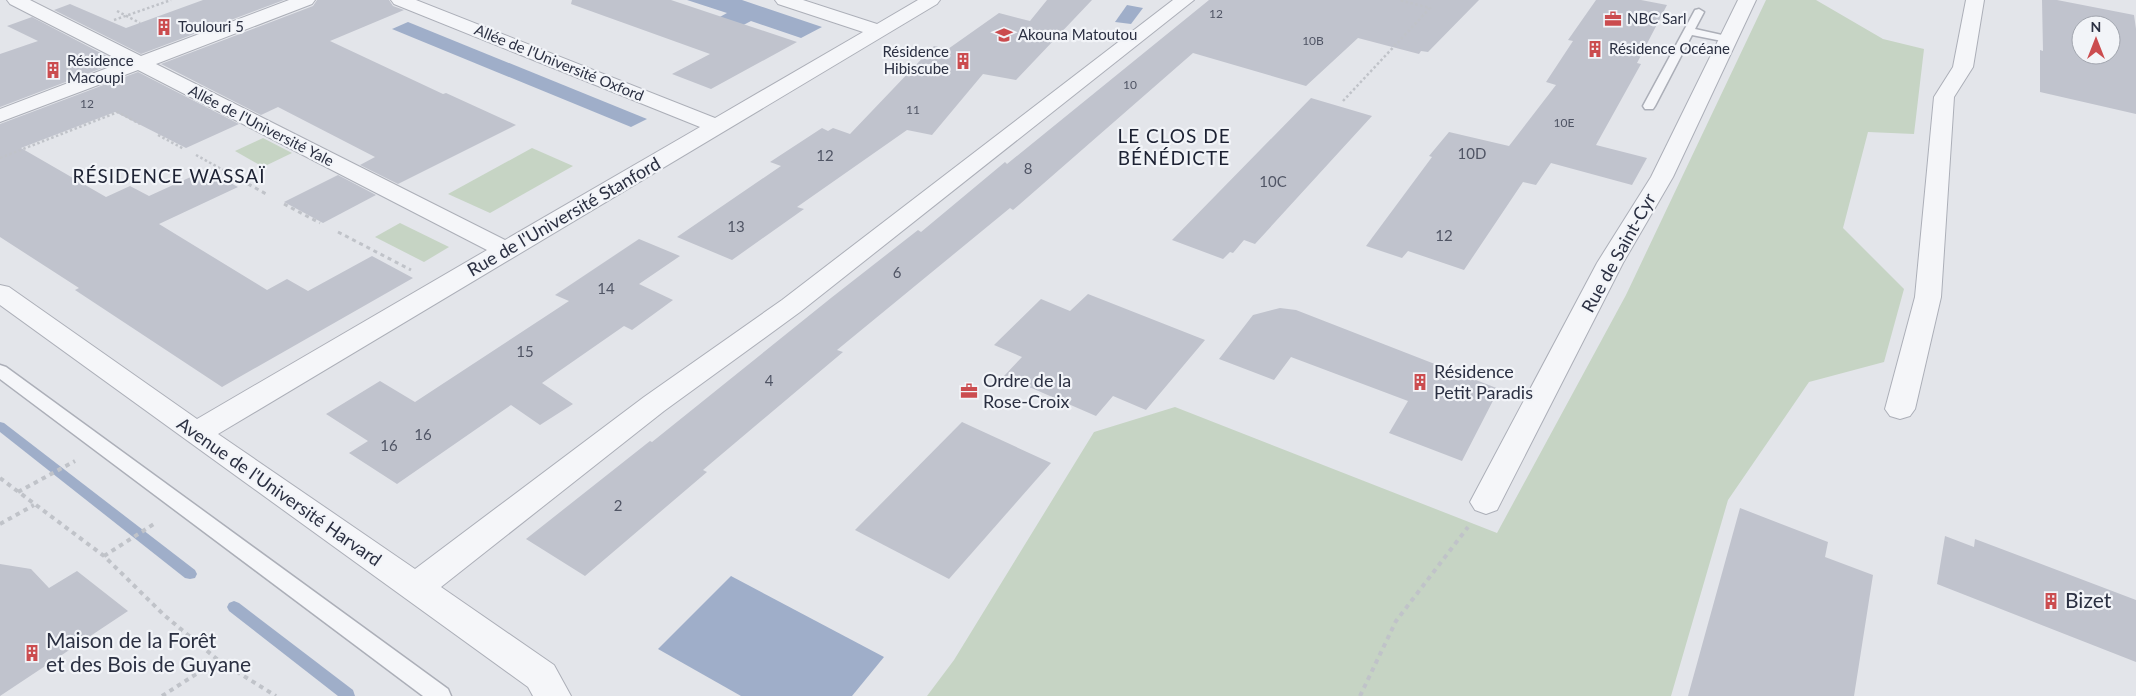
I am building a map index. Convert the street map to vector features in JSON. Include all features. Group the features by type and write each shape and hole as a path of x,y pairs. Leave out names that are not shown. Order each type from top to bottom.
{"street":[{"name":"Allée de l'Université Yale","path":"16,0 507,251"},
{"path":"0,116 306,0"},
{"name":"Allée de l'Université Oxford","path":"400,0 719,127"},
{"path":"784,0 880,31"},
{"name":"Rue de l'Université Stanford","path":"196,433 719,127 931,0"},
{"path":"415,588 654,404 791,306 1185,0"},
{"name":"Rue de Saint-Cyr","path":"1486,502 1610,264 1662,177 1747,0"},
{"path":"1900,409 1928,297 1944,97 1963,67 1975,0"},
{"name":"Avenue de l'Université Harvard","path":"0,293 541,676 553,696"}],"lane":[{"path":"1649,106 1699,12"},
{"path":"1688,31 1727,39"},
{"path":"0,371 440,696"}],"path":[{"path":"69,28 92,20 103,24 171,0"},
{"path":"1343,101 1430,8 1399,0"},
{"path":"117,11 140,23"},
{"path":"0,158 118,112 140,124"},
{"path":"158,135 184,149"},
{"path":"196,155 268,195"},
{"path":"284,204 320,223"},
{"path":"338,232 412,271"},
{"path":"18,492 82,457"},
{"path":"0,478 104,556 164,615 218,660 276,696"},
{"path":"1360,696 1396,621 1486,502"},
{"path":"0,524 34,505"},
{"path":"104,556 164,518"},
{"path":"162,696 218,660"}],"green space":[{"path":"1766,0 1816,0 1883,39 1924,49 1914,134 1868,132 1843,228 1904,289 1884,362 1809,382 1728,500 1671,696 927,696 954,660 1094,432 1175,407 1497,533 1626,295"},
{"path":"263,138 292,153 263,167 235,151"},
{"path":"532,148 573,166 490,213 448,194"},
{"path":"400,223 449,247 424,262 375,237"}],"water":[{"path":"687,0 742,0 822,27 801,38 751,21 732,31 709,23 727,13"},
{"path":"1127,5 1143,8 1131,24 1115,22"},
{"path":"408,22 647,119 631,127 392,29"},
{"path":"731,576 884,657 852,696 741,696 658,649"}],"building":[{"name":"Toulouri 5","path":"203,0 284,0 141,54 54,10 70,4 126,28"},
{"path":"317,0 389,0 393,6 404,10 330,41 443,94 446,93 516,125 398,184 360,165 375,157 278,107 261,115 161,64 313,6"},
{"path":"572,0 671,0 797,42 711,89 672,74 710,54 571,4"},
{"path":"1047,0 1092,0 1016,80 983,74 932,135 907,130 797,207 804,209 732,260 677,237 781,166 770,162 822,128 828,131 833,128 850,134 934,46 948,49 999,13 1030,21"},
{"path":"1209,0 1479,0 1428,52 1421,51 1419,54 1358,38 1306,86 1193,53 1013,210 1010,208 837,350 843,352 703,470 707,472 585,576 526,539 650,441 652,442 918,230 921,232 1005,162 1007,164"},
{"path":"1596,0 1641,0 1667,5 1637,63 1641,64 1596,145 1647,158 1632,185 1551,163 1536,185 1523,182 1464,270 1408,251 1402,258 1366,246 1432,157 1429,156 1449,132 1509,146 1556,85 1546,82 1573,41 1568,40"},
{"path":"2042,0 2057,0 2134,15 2136,29 2136,114 2040,92 2040,50 2043,51"},
{"name":"Résidence Macoupi","path":"32,17 118,62 0,107 0,54 38,41 7,26"},
{"path":"138,72 239,124 186,148 115,112 21,148 106,197 130,186 149,196 206,170 238,187 159,224 267,290 287,279 308,291 372,256 413,278 222,387 75,290 79,288 0,237 0,124"},
{"path":"1311,98 1372,116 1255,244 1244,240 1233,253 1230,252 1223,259 1172,240"},
{"path":"338,175 376,195 323,223 284,202"},
{"path":"639,239 680,256 639,284 673,300 632,330 624,326 542,383 573,404 540,425 511,405 397,484 349,453 368,441 326,414 380,381 415,402 569,301 555,295"},
{"path":"1088,294 1205,340 1146,410 1113,396 1096,416 1004,376 1022,357 994,345 1041,299 1070,311"},
{"name":"Résidence Petit Paradis","path":"1280,308 1296,310 1499,389 1462,461 1389,433 1408,401 1291,357 1274,380 1219,359 1253,315"},
{"path":"962,422 1051,463 949,579 855,530"},
{"path":"1740,508 1828,542 1825,557 1873,575 1854,696 1688,696"},
{"name":"Bizet","path":"1945,536 1974,547 1975,539 2136,600 2136,662 1937,584"},
{"name":"Maison de la Forêt et des Bois de Guyane","path":"0,564 31,569 49,588 77,571 128,611 0,696"}],"waterway":[{"path":"0,426 190,574"},
{"path":"234,607 348,695"}],"place":[{"name":"NBC Sarl","path":"1613,19"},
{"name":"Toulouri 5","path":"164,27"},
{"name":"Akouna Matoutou","path":"1004,35"},
{"name":"Résidence Océane","path":"1595,49"},
{"name":"Résidence Hibiscube","path":"963,61"},
{"name":"Résidence Macoupi","path":"53,70"},
{"name":"Résidence Petit Paradis","path":"1420,382"},
{"name":"Ordre de la Rose-Croix","path":"969,391"},
{"name":"Bizet","path":"2051,601"},
{"name":"Maison de la Forêt et des Bois de Guyane","path":"32,653"}],"district":[{"name":"LE CLOS DE BÉNÉDICTE","path":"1174,147"},
{"name":"RÉSIDENCE WASSAÏ","path":"169,176"}]}
